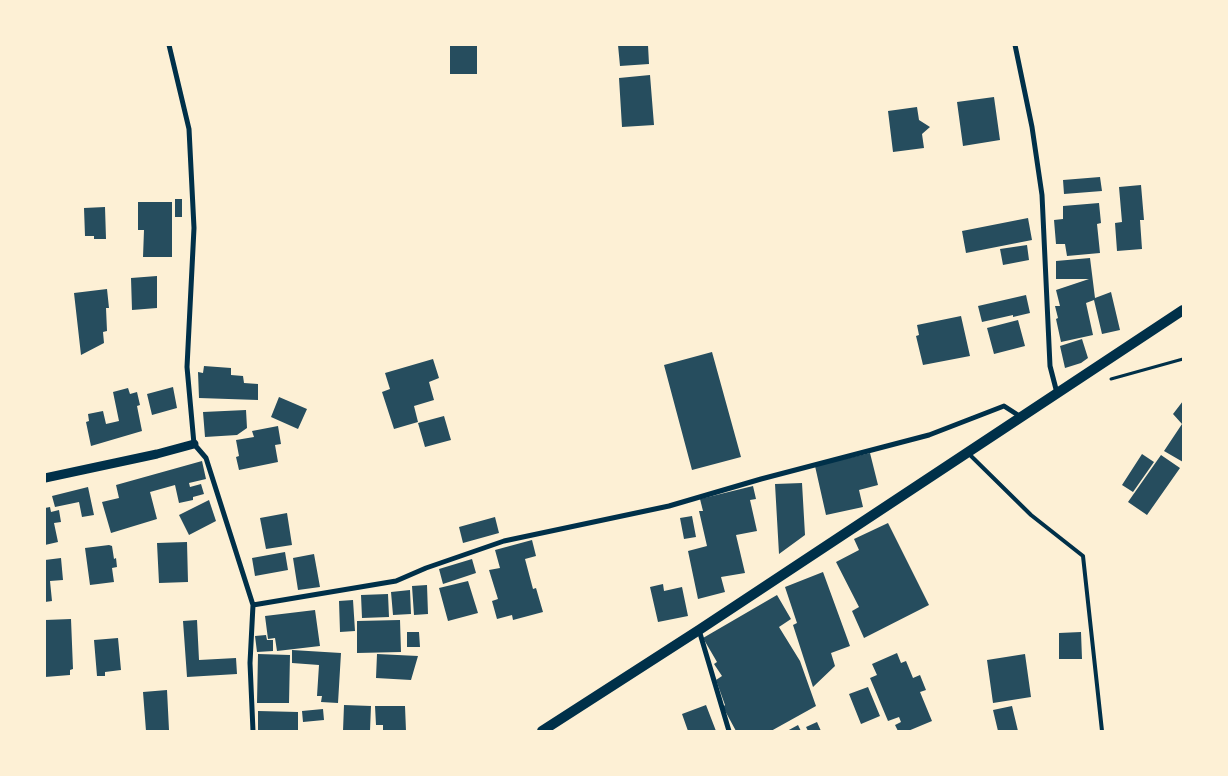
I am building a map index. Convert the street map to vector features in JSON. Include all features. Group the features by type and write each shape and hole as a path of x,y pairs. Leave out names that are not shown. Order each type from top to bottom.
{"main road":[{"path":"542,731 699,630 1183,310"}],"street":[{"path":"169,45 189,129 194,228 187,367 194,444 206,458 253,605 250,663 253,731"},
{"path":"1015,45 1032,127 1042,195 1050,366 1057,393"},
{"path":"253,605 396,581 426,568 504,541 669,506 761,479 929,435 1004,406 1021,417"},
{"path":"45,478 158,454 194,444"},
{"path":"699,630 729,731"}],"lane":[{"path":"967,452 1031,515 1083,556 1102,731"}],"path":[{"path":"1102,381 1183,360"}],"building":[{"path":"450,45 477,45 477,74 450,74"},
{"path":"618,45 648,45 649,64 620,66"},
{"path":"650,75 654,125 622,127 619,78"},
{"path":"994,97 1000,140 963,146 957,102"},
{"path":"917,107 919,120 930,127 922,134 924,148 893,152 888,111"},
{"path":"1100,177 1102,191 1064,194 1063,180"},
{"path":"1141,185 1144,220 1140,220 1142,249 1117,251 1115,223 1122,222 1119,187"},
{"path":"175,199 182,199 182,217 175,217"},
{"path":"138,202 172,202 172,257 143,257 144,230 138,230"},
{"path":"1099,203 1101,223 1097,224 1100,253 1067,256 1065,244 1056,244 1054,220 1063,219 1063,206"},
{"path":"105,207 106,239 94,239 94,236 85,236 84,208"},
{"path":"1028,218 1032,240 966,253 962,231"},
{"path":"1027,245 1029,260 1003,265 1000,249"},
{"path":"1090,258 1095,298 1111,292 1120,330 1102,334 1094,300 1086,303 1093,335 1061,342 1056,319 1058,318 1055,306 1060,306 1056,290 1089,279 1056,279 1056,261"},
{"path":"157,276 157,308 132,310 131,278"},
{"path":"107,289 109,308 106,308 107,331 103,332 104,343 81,355 74,293"},
{"path":"1026,295 1030,313 982,322 978,306"},
{"path":"961,316 970,356 923,365 916,336 919,335 917,325"},
{"path":"1018,320 1025,346 994,354 987,328"},
{"path":"1082,339 1088,358 1081,363 1065,368 1060,346"},
{"path":"712,352 741,457 692,470 664,365"},
{"path":"433,359 439,378 429,382 434,400 414,406 418,422 394,429 382,392 390,389 385,373"},
{"path":"204,366 231,368 231,375 243,376 244,383 258,384 258,400 199,398 198,372 203,373"},
{"path":"173,387 177,408 152,415 147,394"},
{"path":"128,388 130,394 137,392 140,405 137,406 142,431 91,446 86,422 89,421 88,414 103,411 106,424 119,421 113,392"},
{"path":"279,397 307,409 298,429 271,417"},
{"path":"1183,401 1183,462 1164,451 1182,424 1173,414"},
{"path":"246,410 247,428 237,435 205,437 203,412"},
{"path":"444,416 451,440 425,447 418,423"},
{"path":"278,426 281,444 275,445 278,462 239,470 236,457 239,456 236,440 254,437 252,431"},
{"path":"870,453 878,485 859,490 863,507 826,515 815,466"},
{"path":"1142,454 1154,462 1133,492 1122,485"},
{"path":"1161,455 1180,468 1147,515 1128,502"},
{"path":"202,461 206,479 189,483 190,487 201,484 204,494 193,497 193,500 179,503 175,485 150,492 157,519 111,533 102,502 119,498 116,485"},
{"path":"802,483 805,535 779,554 775,484"},
{"path":"753,486 756,499 750,500 757,531 736,535 745,573 721,577 725,592 698,599 688,551 707,546 699,511 703,511 700,499"},
{"path":"88,487 94,515 82,517 79,502 55,507 52,496"},
{"path":"209,500 216,521 189,535 179,515"},
{"path":"50,507 51,512 59,510 61,522 54,523 58,542 45,545 45,508"},
{"path":"287,513 292,545 266,549 260,518"},
{"path":"692,516 696,537 684,539 680,518"},
{"path":"495,517 499,533 463,543 459,527"},
{"path":"888,523 929,605 864,638 852,611 859,607 836,562 859,550 854,539"},
{"path":"532,540 536,556 525,559 533,589 536,588 543,612 513,620 512,615 497,619 492,601 498,599 489,570 500,568 495,550"},
{"path":"187,542 188,582 159,583 157,543"},
{"path":"112,546 114,559 116,558 117,567 112,568 114,582 90,585 85,548"},
{"path":"285,552 288,570 255,576 252,558"},
{"path":"314,554 320,587 298,590 293,558"},
{"path":"61,558 63,580 50,581 52,601 45,602 45,560"},
{"path":"472,559 476,573 443,584 439,569"},
{"path":"823,572 850,646 831,653 835,666 813,687 793,625 797,623 785,587"},
{"path":"468,581 478,613 448,621 439,588"},
{"path":"663,584 664,591 682,587 688,616 658,622 650,587"},
{"path":"427,585 428,614 414,615 412,586"},
{"path":"410,590 411,614 393,615 391,592"},
{"path":"388,594 389,617 362,618 361,595"},
{"path":"777,595 791,619 779,627 800,661 816,706 771,731 736,731 723,707 725,705 716,680 722,676 714,664 717,662 703,638"},
{"path":"353,600 355,631 340,632 339,601"},
{"path":"315,610 320,646 277,651 275,638 268,639 265,616"},
{"path":"71,619 73,669 70,670 70,675 45,677 45,620"},
{"path":"197,620 199,660 236,658 237,674 187,677 183,621"},
{"path":"400,620 401,652 357,653 357,621"},
{"path":"407,632 419,632 420,647 407,647"},
{"path":"1081,632 1082,659 1059,659 1059,633"},
{"path":"266,635 267,640 273,640 273,651 257,652 255,636"},
{"path":"118,638 121,670 105,672 105,676 97,676 94,640"},
{"path":"292,650 341,653 338,703 321,702 322,696 317,696 319,665 292,663"},
{"path":"897,653 901,663 906,661 913,678 920,675 926,690 920,692 932,721 908,731 898,731 895,725 901,722 899,717 888,721 870,678 877,675 872,664"},
{"path":"258,654 290,655 289,703 257,703"},
{"path":"377,654 418,656 411,680 376,678"},
{"path":"1025,654 1031,697 993,703 987,660"},
{"path":"868,687 880,716 861,724 849,694"},
{"path":"167,690 169,730 146,731 143,692"},
{"path":"344,705 371,706 370,731 343,731"},
{"path":"706,705 716,731 688,731 682,714"},
{"path":"375,706 405,706 406,731 383,731 383,725 376,725"},
{"path":"1012,706 1018,731 998,731 993,710"},
{"path":"323,709 324,720 303,722 302,711"},
{"path":"258,711 298,712 298,731 258,731"},
{"path":"817,722 821,731 808,731 806,727"},
{"path":"798,725 801,731 787,731"}]}
